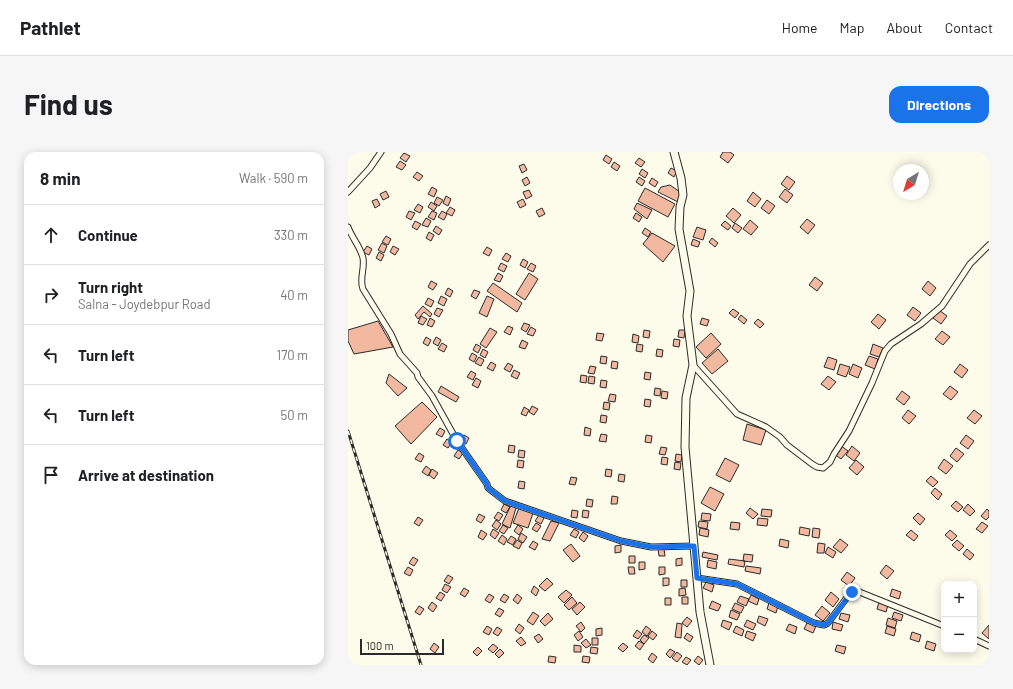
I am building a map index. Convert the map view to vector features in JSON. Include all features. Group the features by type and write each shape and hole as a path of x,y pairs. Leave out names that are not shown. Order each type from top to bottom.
{"main road":[{"path":"674,152 681,178 683,195 680,207 679,229 690,291 687,316 693,365 686,398 684,447 700,612 710,665"}],"street":[{"path":"348,192 370,168 381,152"},
{"path":"349,230 360,248 363,260 361,284 363,290 391,334 400,354 417,373 418,377 432,396 457,441 487,484 488,488 505,501 621,541 651,547 694,546"},
{"path":"693,365 737,414 766,427 812,464 823,468 830,462 848,431 872,383 885,351 891,344 921,324 942,306 970,264 989,245"},
{"path":"697,578 737,584 814,623 824,625 828,623 852,592 857,591 941,625"},
{"path":"977,640 989,646"}],"building":[{"path":"723,152 730,152 734,155 728,163 720,157"},
{"path":"404,153 410,156 406,162 400,158"},
{"path":"606,155 612,159 609,164 603,160"},
{"path":"639,158 645,162 641,167 635,163"},
{"path":"400,161 406,165 402,170 396,167"},
{"path":"614,162 620,166 617,171 611,167"},
{"path":"524,164 527,170 522,173 519,166"},
{"path":"671,168 677,171 674,177 668,173"},
{"path":"642,169 648,173 645,178 639,174"},
{"path":"417,172 423,176 419,181 413,177"},
{"path":"787,176 795,182 789,190 781,184"},
{"path":"527,177 530,183 525,186 522,180"},
{"path":"639,177 645,181 642,186 636,182"},
{"path":"652,178 658,182 655,187 649,183"},
{"path":"670,185 680,192 678,202 658,192 661,187"},
{"path":"432,187 437,190 434,197 428,194"},
{"path":"645,188 675,204 668,217 638,201"},
{"path":"785,189 793,195 787,203 779,197"},
{"path":"529,190 532,196 526,199 523,192"},
{"path":"386,191 389,197 383,200 380,194"},
{"path":"753,192 761,199 755,207 747,201"},
{"path":"446,196 451,199 448,206 443,203"},
{"path":"437,197 443,200 439,206 434,203"},
{"path":"377,199 380,205 375,208 372,201"},
{"path":"523,199 526,205 520,208 517,202"},
{"path":"767,200 775,206 769,214 761,208"},
{"path":"431,202 437,206 434,211 428,207"},
{"path":"637,203 652,210 647,219 634,209"},
{"path":"418,204 423,207 420,213 414,210"},
{"path":"450,207 455,210 452,216 446,213"},
{"path":"542,208 545,214 539,217 536,211"},
{"path":"733,208 741,215 734,223 726,216"},
{"path":"409,211 415,213 411,220 406,217"},
{"path":"432,211 437,213 434,220 428,217"},
{"path":"442,211 447,214 444,220 438,217"},
{"path":"636,213 642,217 639,222 633,218"},
{"path":"426,218 431,221 428,227 422,225"},
{"path":"807,219 815,225 808,234 800,227"},
{"path":"750,220 758,227 751,235 743,229"},
{"path":"415,221 421,224 417,230 412,227"},
{"path":"725,221 731,226 728,230 721,225"},
{"path":"735,223 742,228 738,233 732,228"},
{"path":"436,226 442,230 439,235 433,231"},
{"path":"697,227 706,230 703,240 693,237"},
{"path":"645,228 651,232 648,237 642,233"},
{"path":"429,232 434,235 431,241 426,238"},
{"path":"652,233 675,246 663,262 643,244"},
{"path":"386,236 391,239 388,245 382,242"},
{"path":"712,238 718,243 715,247 709,242"},
{"path":"693,239 700,242 698,247 691,245"},
{"path":"382,243 387,246 384,253 378,250"},
{"path":"367,246 372,249 369,255 363,252"},
{"path":"393,246 399,249 395,255 390,252"},
{"path":"487,247 492,250 489,256 483,253"},
{"path":"379,252 384,255 381,261 376,258"},
{"path":"506,253 511,256 508,262 502,259"},
{"path":"523,259 528,262 525,268 520,265"},
{"path":"501,263 507,266 504,272 498,269"},
{"path":"531,263 536,266 533,272 527,269"},
{"path":"498,273 503,276 500,282 494,280"},
{"path":"529,273 538,279 525,300 516,294"},
{"path":"815,277 823,283 817,291 809,285"},
{"path":"431,281 437,284 433,290 428,287"},
{"path":"928,281 936,288 930,296 922,289"},
{"path":"493,283 522,303 517,312 487,291"},
{"path":"448,288 453,291 450,297 445,294"},
{"path":"474,290 480,292 476,299 471,296"},
{"path":"441,296 447,299 444,306 438,303"},
{"path":"487,296 494,299 487,317 479,313"},
{"path":"428,298 434,301 431,307 425,304"},
{"path":"423,306 432,314 430,317 424,312 418,319 415,315"},
{"path":"913,307 921,313 915,321 907,315"},
{"path":"437,308 443,310 439,317 434,314"},
{"path":"733,309 739,313 735,318 729,313"},
{"path":"939,310 947,316 941,324 933,318"},
{"path":"878,314 886,320 879,329 871,322"},
{"path":"741,315 747,320 744,324 738,319"},
{"path":"421,316 427,319 423,325 418,323"},
{"path":"430,318 435,321 432,327 427,325"},
{"path":"702,318 709,320 707,326 700,324"},
{"path":"758,319 764,324 760,328 754,323"},
{"path":"378,321 393,347 354,354 348,341 348,330"},
{"path":"524,323 530,325 526,332 521,329"},
{"path":"508,326 513,328 510,335 504,332"},
{"path":"531,327 536,330 533,336 527,334"},
{"path":"490,328 497,332 486,348 480,344"},
{"path":"644,330 650,331 649,338 643,337"},
{"path":"679,330 685,330 684,338 678,337"},
{"path":"942,331 950,337 943,345 935,339"},
{"path":"597,333 604,334 602,341 596,340"},
{"path":"711,333 721,344 706,358 696,347"},
{"path":"633,334 639,336 638,343 632,342"},
{"path":"426,337 431,340 428,346 423,343"},
{"path":"436,337 441,340 438,346 433,343"},
{"path":"674,339 680,340 679,347 673,346"},
{"path":"522,340 528,343 525,349 519,347"},
{"path":"442,343 447,346 444,352 438,349"},
{"path":"476,344 481,347 478,353 473,350"},
{"path":"637,344 643,345 642,352 636,351"},
{"path":"873,344 883,348 879,357 870,354"},
{"path":"483,349 488,352 485,358 480,355"},
{"path":"657,349 663,350 662,357 656,356"},
{"path":"718,349 728,361 712,374 702,363"},
{"path":"472,353 477,356 474,362 469,359"},
{"path":"601,356 607,357 606,364 600,363"},
{"path":"869,356 878,359 875,369 865,365"},
{"path":"479,357 484,360 481,366 475,363"},
{"path":"828,357 837,360 834,370 824,367"},
{"path":"612,361 618,362 617,369 611,368"},
{"path":"491,362 496,365 493,371 487,368"},
{"path":"508,363 513,366 510,372 504,369"},
{"path":"840,364 850,367 846,377 837,374"},
{"path":"853,364 862,368 858,378 849,374"},
{"path":"960,364 968,370 962,378 954,372"},
{"path":"590,366 596,367 594,374 588,373"},
{"path":"514,370 520,373 517,379 511,376"},
{"path":"471,371 476,374 473,380 467,377"},
{"path":"645,372 651,373 650,380 644,379"},
{"path":"389,374 407,388 398,396 386,383"},
{"path":"581,375 587,376 586,383 580,382"},
{"path":"589,376 595,377 594,384 588,383"},
{"path":"828,376 836,382 829,390 821,384"},
{"path":"476,378 481,381 478,388 472,385"},
{"path":"601,380 607,381 606,388 600,387"},
{"path":"441,386 459,397 456,402 438,392"},
{"path":"950,386 958,392 951,400 943,394"},
{"path":"655,388 661,389 660,396 654,395"},
{"path":"662,391 668,392 667,399 661,398"},
{"path":"902,391 910,397 904,405 896,399"},
{"path":"610,394 616,395 615,402 608,401"},
{"path":"645,399 651,400 650,407 644,406"},
{"path":"422,402 437,417 411,444 395,426"},
{"path":"604,402 610,403 609,410 603,409"},
{"path":"532,406 538,409 534,415 529,412"},
{"path":"524,407 529,410 526,416 521,414"},
{"path":"908,410 916,416 909,424 902,418"},
{"path":"974,410 982,416 975,424 967,418"},
{"path":"601,415 607,416 606,423 600,422"},
{"path":"747,424 766,430 761,445 743,440"},
{"path":"585,427 591,429 590,436 584,435"},
{"path":"440,428 445,431 442,437 436,434"},
{"path":"601,434 607,435 606,442 599,441"},
{"path":"464,435 469,438 466,444 460,441"},
{"path":"646,435 652,436 651,443 645,442"},
{"path":"966,435 974,441 968,449 960,443"},
{"path":"447,439 452,442 448,448 443,445"},
{"path":"509,445 515,446 514,453 508,452"},
{"path":"840,445 848,451 841,459 833,453"},
{"path":"852,446 860,453 854,461 846,455"},
{"path":"661,447 667,448 665,455 659,454"},
{"path":"956,448 964,454 957,462 950,456"},
{"path":"458,450 463,453 459,459 454,456"},
{"path":"519,450 525,451 524,458 518,457"},
{"path":"419,453 424,456 421,462 415,459"},
{"path":"676,454 682,455 681,462 675,461"},
{"path":"662,457 668,458 667,465 661,464"},
{"path":"725,458 739,465 730,482 716,475"},
{"path":"944,459 953,466 946,474 938,468"},
{"path":"518,460 524,461 523,468 517,467"},
{"path":"856,460 864,467 857,475 849,468"},
{"path":"675,462 681,463 680,470 674,469"},
{"path":"426,466 431,470 428,476 422,472"},
{"path":"432,469 438,473 434,479 429,475"},
{"path":"606,469 612,470 611,477 605,476"},
{"path":"619,474 625,475 624,482 618,481"},
{"path":"931,476 938,482 933,487 926,481"},
{"path":"571,477 577,478 575,485 569,484"},
{"path":"519,481 525,482 524,489 518,488"},
{"path":"710,487 724,494 715,511 701,503"},
{"path":"935,488 942,494 938,500 931,493"},
{"path":"612,496 618,497 617,504 611,504"},
{"path":"587,499 593,500 592,507 586,506"},
{"path":"956,501 963,507 958,512 951,506"},
{"path":"504,504 510,507 506,513 501,510"},
{"path":"968,504 975,511 970,516 963,510"},
{"path":"511,505 516,508 510,528 502,524"},
{"path":"519,508 533,513 528,528 513,523"},
{"path":"750,508 758,514 753,519 746,513"},
{"path":"762,509 772,510 771,517 761,516"},
{"path":"987,509 989,511 989,517 986,520 981,516"},
{"path":"572,510 578,511 577,518 571,517"},
{"path":"583,510 589,511 588,518 582,517"},
{"path":"498,512 503,515 499,521 494,518"},
{"path":"702,513 711,514 710,521 701,520"},
{"path":"918,513 925,519 920,525 913,518"},
{"path":"479,514 485,517 481,523 476,520"},
{"path":"539,515 544,518 541,524 535,521"},
{"path":"418,517 423,520 419,526 414,523"},
{"path":"758,518 768,519 767,526 757,525"},
{"path":"496,520 501,524 497,530 492,526"},
{"path":"551,521 559,523 550,541 542,539"},
{"path":"699,521 708,522 707,529 698,527"},
{"path":"731,522 740,523 739,530 730,529"},
{"path":"982,522 988,526 982,533 976,529"},
{"path":"536,523 541,526 537,532 532,529"},
{"path":"503,525 508,528 504,534 499,531"},
{"path":"518,525 523,529 519,535 514,531"},
{"path":"800,527 810,529 809,536 799,534"},
{"path":"700,528 709,530 708,537 699,535"},
{"path":"813,528 820,529 819,538 812,537"},
{"path":"493,529 499,533 495,539 490,535"},
{"path":"574,529 579,532 576,538 570,535"},
{"path":"481,530 487,534 483,540 478,537"},
{"path":"911,530 918,536 914,541 906,535"},
{"path":"950,530 957,536 952,541 945,535"},
{"path":"583,532 588,536 584,542 579,538"},
{"path":"521,533 527,537 523,543 518,539"},
{"path":"502,535 507,539 504,545 498,541"},
{"path":"511,536 516,539 513,545 507,542"},
{"path":"780,539 789,541 788,548 779,546"},
{"path":"840,539 848,545 841,553 833,547"},
{"path":"517,540 522,543 519,549 513,546"},
{"path":"957,540 964,546 959,551 952,545"},
{"path":"533,541 538,544 535,550 529,547"},
{"path":"818,543 825,544 824,553 817,553"},
{"path":"571,544 580,556 573,562 563,550"},
{"path":"621,545 621,552 615,553 615,546"},
{"path":"828,547 836,552 833,558 825,553"},
{"path":"658,549 664,549 665,556 659,556"},
{"path":"967,549 974,555 970,560 963,554"},
{"path":"703,552 718,555 717,560 702,557"},
{"path":"744,554 753,555 752,562 743,561"},
{"path":"629,556 635,556 635,563 629,563"},
{"path":"413,557 418,560 414,566 409,563"},
{"path":"682,558 682,565 676,566 676,559"},
{"path":"729,559 745,561 744,567 728,564"},
{"path":"708,560 717,562 716,569 707,567"},
{"path":"639,562 645,562 645,569 639,570"},
{"path":"886,565 894,571 887,579 880,573"},
{"path":"746,566 761,568 760,574 745,571"},
{"path":"408,567 413,570 410,576 404,573"},
{"path":"628,567 634,567 635,574 629,574"},
{"path":"659,567 665,567 665,574 659,575"},
{"path":"847,572 855,578 849,586 841,580"},
{"path":"448,575 453,578 449,584 444,581"},
{"path":"547,578 553,584 545,591 539,586"},
{"path":"663,578 669,578 669,585 663,586"},
{"path":"681,580 687,580 687,587 681,587"},
{"path":"706,582 714,585 712,592 703,588"},
{"path":"445,584 451,587 447,593 442,590"},
{"path":"534,586 539,590 536,596 531,592"},
{"path":"464,588 469,591 465,597 460,594"},
{"path":"685,588 686,595 679,596 679,589"},
{"path":"892,589 901,592 899,599 890,596"},
{"path":"566,590 572,595 564,603 558,597"},
{"path":"440,592 445,595 441,601 436,598"},
{"path":"831,592 839,599 833,607 825,600"},
{"path":"489,594 494,597 490,603 485,600"},
{"path":"504,594 509,597 505,603 500,600"},
{"path":"517,594 522,598 518,604 513,600"},
{"path":"751,595 759,599 757,605 748,601"},
{"path":"740,596 749,599 746,606 737,602"},
{"path":"572,597 577,603 569,610 564,605"},
{"path":"682,597 688,597 688,604 682,604"},
{"path":"665,598 671,598 671,605 665,605"},
{"path":"712,601 721,605 718,611 709,608"},
{"path":"432,602 437,606 433,612 428,608"},
{"path":"580,602 585,607 577,615 572,609"},
{"path":"879,602 888,605 886,612 877,609"},
{"path":"735,603 744,607 741,613 732,609"},
{"path":"769,603 778,606 776,613 767,609"},
{"path":"419,606 424,609 420,615 415,612"},
{"path":"822,606 830,613 823,621 815,615"},
{"path":"499,608 504,611 500,617 495,614"},
{"path":"731,610 740,614 737,620 729,617"},
{"path":"533,612 539,616 533,625 527,621"},
{"path":"894,612 903,615 901,621 892,618"},
{"path":"548,613 553,619 545,626 540,621"},
{"path":"841,613 850,615 848,622 839,619"},
{"path":"759,616 768,619 765,626 757,622"},
{"path":"687,617 692,621 687,627 682,623"},
{"path":"888,618 897,621 895,628 886,625"},
{"path":"723,620 732,623 729,630 721,626"},
{"path":"747,620 756,624 753,630 744,626"},
{"path":"581,622 585,628 581,632 576,626"},
{"path":"833,622 843,625 841,631 832,629"},
{"path":"677,623 682,624 681,638 675,637"},
{"path":"807,623 816,626 813,633 804,629"},
{"path":"519,624 524,628 520,634 515,630"},
{"path":"789,624 797,627 795,634 786,630"},
{"path":"989,625 989,639 982,633"},
{"path":"487,626 492,629 489,635 483,632"},
{"path":"646,626 651,630 647,636 642,632"},
{"path":"736,626 744,630 742,636 733,632"},
{"path":"887,626 896,629 894,636 885,633"},
{"path":"497,627 502,630 498,636 493,633"},
{"path":"602,628 602,635 596,636 596,629"},
{"path":"637,630 642,634 638,639 633,636"},
{"path":"579,631 583,637 578,641 574,635"},
{"path":"652,631 657,635 653,640 648,636"},
{"path":"747,631 756,634 753,641 745,637"},
{"path":"912,632 921,635 919,642 910,639"},
{"path":"687,633 693,637 690,642 684,638"},
{"path":"539,634 543,639 538,643 534,637"},
{"path":"644,635 649,638 644,644 640,640"},
{"path":"521,637 526,643 521,646 516,641"},
{"path":"592,638 598,638 598,645 592,645"},
{"path":"586,639 591,645 586,648 581,643"},
{"path":"639,641 644,644 640,650 635,646"},
{"path":"927,641 936,644 934,651 925,648"},
{"path":"434,643 439,647 435,653 430,649"},
{"path":"623,643 628,647 623,652 618,648"},
{"path":"493,644 498,648 493,653 488,649"},
{"path":"574,645 581,646 581,652 574,652"},
{"path":"837,645 846,647 844,654 835,651"},
{"path":"478,647 482,651 477,656 473,652"},
{"path":"591,647 598,648 597,654 590,653"},
{"path":"500,649 504,653 499,658 495,654"},
{"path":"670,649 675,652 670,658 666,654"},
{"path":"677,652 682,656 677,662 672,658"},
{"path":"652,653 657,657 653,663 648,659"},
{"path":"549,656 556,657 555,663 548,662"},
{"path":"583,656 590,657 589,663 582,662"},
{"path":"698,656 703,660 699,665 694,661"},
{"path":"686,657 691,660 687,665 682,662"}],"railway":[{"path":"348,431 421,665"}],"route":[{"path":"457,441 487,484 488,488 505,501 621,541 651,547 694,546 697,578 737,584 814,623 824,625 828,623 852,592"}]}
